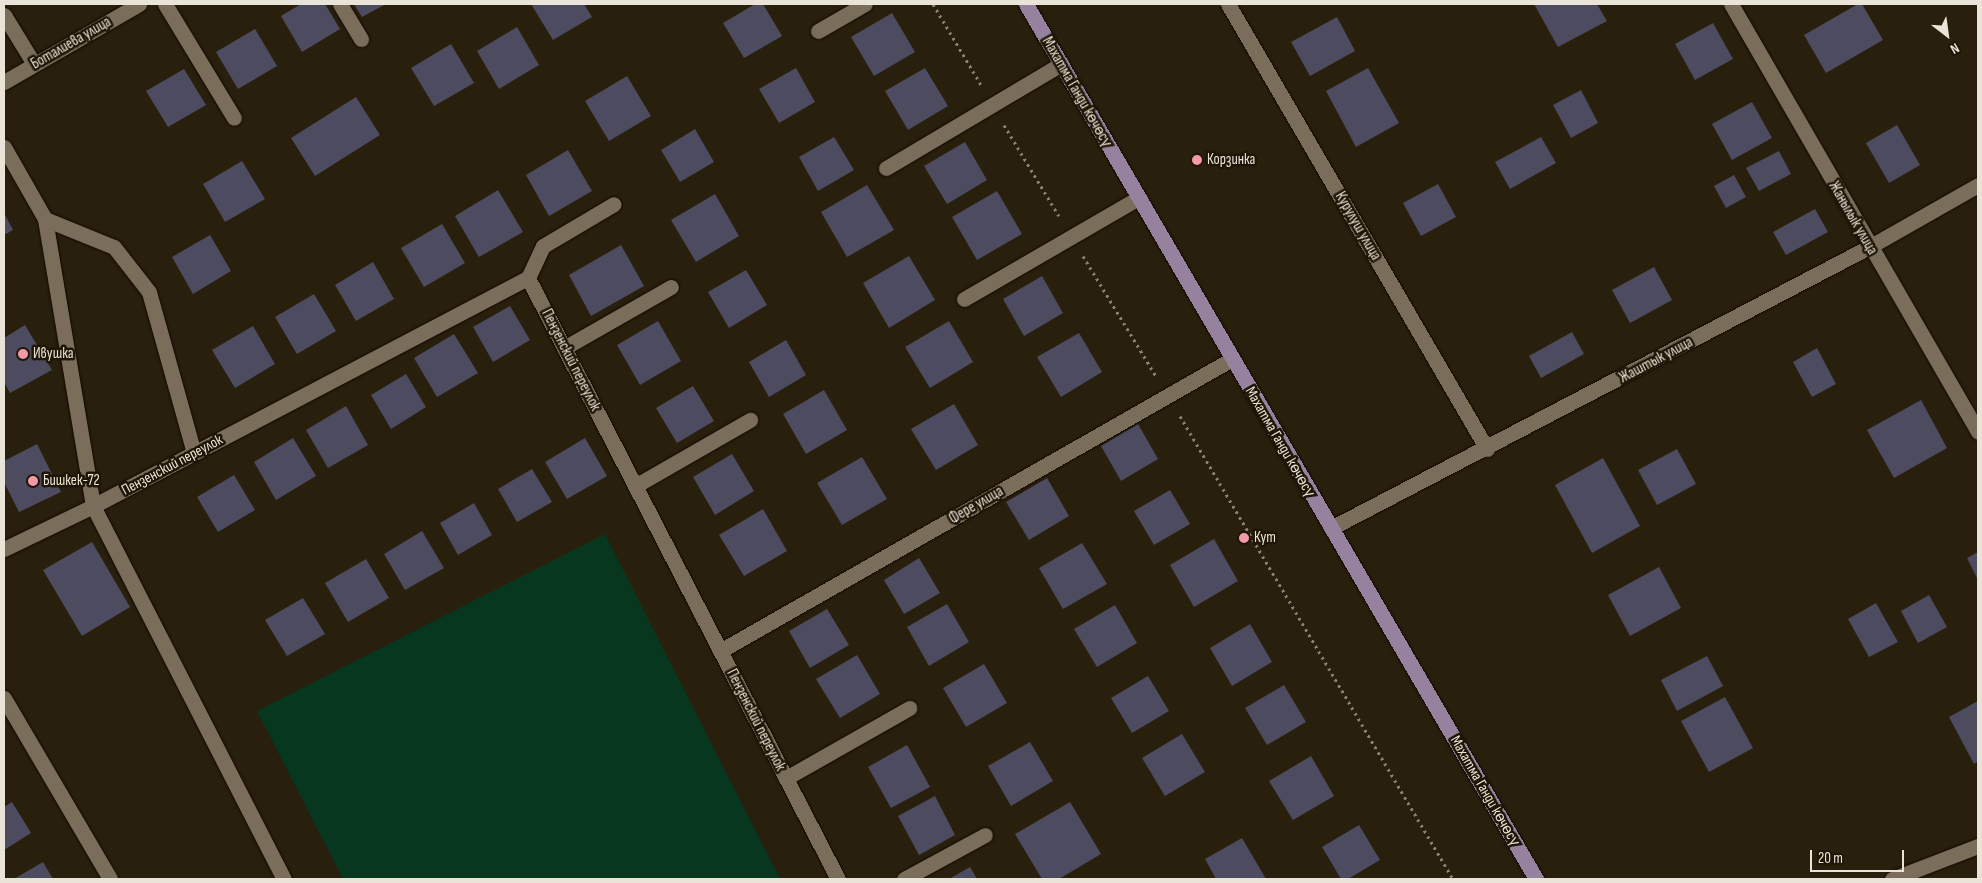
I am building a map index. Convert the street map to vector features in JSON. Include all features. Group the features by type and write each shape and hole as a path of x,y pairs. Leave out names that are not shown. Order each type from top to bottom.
{"main road":[{"name":"Махатма Ганди көчөсү","path":"1026,4 1536,879"}],"street":[{"name":"Боталиева улица","path":"4,82 139,4"},
{"path":"165,4 234,118"},
{"path":"340,4 361,39"},
{"path":"818,31 865,4"},
{"name":"Курулуш улица","path":"1228,4 1487,449"},
{"name":"Жанылык улица","path":"1731,4 1978,432"},
{"path":"4,15 34,64"},
{"path":"886,168 1061,64"},
{"path":"4,146 45,219 93,506 284,879"},
{"name":"Жаштык улица","path":"1331,528 1487,449 1870,247 1978,185"},
{"path":"964,300 1138,198"},
{"path":"528,278 543,246 614,204"},
{"path":"45,219 114,247 149,292 194,453"},
{"name":"Пензенский переулок","path":"4,550 93,506 528,278 838,879"},
{"path":"564,348 670,287"},
{"name":"Фере улица","path":"720,650 1232,359"},
{"path":"635,486 750,420"},
{"path":"4,698 110,879"},
{"path":"786,778 910,708"},
{"path":"904,879 984,835"},
{"path":"1892,879 1978,846"}],"path":[{"path":"933,4 1168,395 1453,879"}],"green space":[{"path":"605,534 780,879 343,879 257,711"}],"building":[{"path":"301,4 325,4 340,29 302,52 281,16"},
{"path":"354,4 386,4 362,17"},
{"path":"531,4 584,4 592,17 553,40"},
{"path":"755,4 763,4 782,36 744,58 723,23"},
{"path":"1534,4 1597,4 1607,21 1558,47"},
{"path":"1858,4 1862,4 1883,40 1826,73 1804,35"},
{"path":"892,13 915,52 874,76 851,37"},
{"path":"1337,17 1355,51 1310,76 1291,42"},
{"path":"1713,23 1733,59 1695,80 1675,44"},
{"path":"517,27 539,65 499,89 477,51"},
{"path":"255,29 277,66 238,89 216,52"},
{"path":"451,44 474,83 434,106 411,68"},
{"path":"796,68 815,102 779,123 759,89"},
{"path":"925,68 948,106 908,130 885,91"},
{"path":"1368,68 1399,123 1356,147 1326,91"},
{"path":"184,69 206,105 168,127 146,91"},
{"path":"627,76 651,116 609,141 585,101"},
{"path":"1581,90 1598,123 1571,138 1553,105"},
{"path":"356,97 380,135 315,176 291,138"},
{"path":"1752,102 1772,138 1732,160 1712,124"},
{"path":"1897,125 1920,165 1889,183 1866,143"},
{"path":"695,129 714,162 680,182 661,150"},
{"path":"834,137 854,170 818,191 799,157"},
{"path":"1541,137 1556,163 1510,189 1495,162"},
{"path":"965,142 987,180 947,204 924,166"},
{"path":"568,150 592,191 549,216 526,175"},
{"path":"1779,151 1791,174 1759,191 1746,168"},
{"path":"242,161 265,199 225,222 203,184"},
{"path":"1734,175 1746,197 1726,208 1714,186"},
{"path":"1438,184 1456,217 1421,236 1403,203"},
{"path":"867,185 894,230 847,257 821,212"},
{"path":"498,190 523,232 479,257 455,216"},
{"path":"997,191 1022,234 977,260 952,217"},
{"path":"715,194 739,236 696,262 671,220"},
{"path":"1815,209 1828,232 1786,255 1773,232"},
{"path":"4,213 13,230 4,235"},
{"path":"442,224 465,263 424,287 401,248"},
{"path":"210,235 231,271 193,294 172,257"},
{"path":"621,245 644,286 591,316 569,275"},
{"path":"909,256 935,300 889,328 863,283"},
{"path":"373,262 394,299 356,321 335,285"},
{"path":"1654,267 1672,300 1630,323 1612,290"},
{"path":"746,270 767,305 729,328 708,292"},
{"path":"1042,276 1063,313 1024,336 1003,299"},
{"path":"314,294 336,331 297,354 275,317"},
{"path":"510,306 530,340 493,362 473,327"},
{"path":"658,321 681,361 640,385 617,345"},
{"path":"949,321 973,362 930,388 905,347"},
{"name":"Ивушка","path":"25,325 52,370 10,393 4,382 4,338"},
{"path":"253,326 275,364 235,388 212,350"},
{"path":"1572,332 1584,354 1541,378 1529,356"},
{"path":"1079,333 1102,372 1061,397 1037,357"},
{"path":"454,334 478,373 437,397 414,358"},
{"path":"786,340 806,375 769,397 749,362"},
{"path":"1817,348 1836,384 1812,397 1793,362"},
{"path":"406,374 426,407 391,429 371,395"},
{"path":"693,386 714,421 677,443 656,408"},
{"path":"824,390 847,430 806,454 783,414"},
{"path":"1921,400 1947,448 1894,478 1867,430"},
{"path":"954,404 978,445 936,470 911,429"},
{"path":"346,406 368,445 328,468 306,430"},
{"path":"1138,424 1158,459 1121,481 1101,446"},
{"path":"293,438 316,476 276,500 254,462"},
{"path":"585,438 607,476 567,499 545,462"},
{"path":"37,444 61,492 19,512 4,482 4,461"},
{"path":"1677,449 1696,484 1657,505 1638,470"},
{"path":"732,454 754,491 715,515 693,477"},
{"path":"862,457 887,499 842,525 817,483"},
{"path":"1603,458 1640,526 1592,553 1555,485"},
{"path":"532,469 552,502 517,522 498,489"},
{"path":"234,475 255,510 218,532 197,497"},
{"path":"1047,478 1069,516 1029,540 1006,502"},
{"path":"1170,490 1190,524 1154,545 1134,511"},
{"path":"474,503 492,535 458,555 440,523"},
{"path":"763,509 787,551 744,576 719,535"},
{"path":"422,531 444,568 405,590 384,554"},
{"path":"1214,539 1238,581 1194,607 1170,565"},
{"path":"92,542 130,607 82,636 43,570"},
{"path":"1082,543 1107,584 1063,609 1039,568"},
{"path":"1978,552 1978,580 1967,558"},
{"path":"919,558 940,593 904,614 884,580"},
{"path":"366,559 389,598 348,622 325,583"},
{"path":"1659,567 1681,608 1630,636 1608,595"},
{"path":"1929,595 1947,627 1918,643 1901,611"},
{"path":"303,598 325,634 287,656 265,620"},
{"path":"1876,603 1898,642 1869,657 1848,619"},
{"path":"947,604 969,642 929,666 907,627"},
{"path":"1115,605 1137,643 1097,667 1074,629"},
{"path":"827,609 849,645 810,668 789,631"},
{"path":"1250,624 1272,662 1232,686 1210,648"},
{"path":"857,655 880,694 840,718 816,679"},
{"path":"1707,656 1723,686 1677,711 1661,680"},
{"path":"984,664 1007,703 966,727 943,688"},
{"path":"1148,676 1169,711 1132,733 1111,698"},
{"path":"1284,685 1306,722 1267,745 1245,708"},
{"path":"1725,697 1753,748 1709,772 1681,721"},
{"path":"1978,701 1978,761 1974,764 1949,717"},
{"path":"1182,734 1205,772 1165,796 1142,758"},
{"path":"1030,742 1053,781 1011,806 988,766"},
{"path":"907,745 930,787 891,808 868,767"},
{"path":"1311,756 1334,796 1293,820 1269,781"},
{"path":"935,796 955,835 919,855 898,816"},
{"path":"12,802 31,833 4,850 4,807"},
{"path":"1070,802 1101,854 1059,879 1042,879 1015,834"},
{"path":"1359,825 1380,860 1348,879 1341,879 1322,847"},
{"path":"1242,838 1266,879 1216,879 1205,859"},
{"path":"43,862 53,879 14,879"},
{"path":"970,867 977,879 949,879"}],"place":[{"name":"Корзинка","path":"1197,160"},
{"name":"Ивушка","path":"23,354"},
{"name":"Бишкек-72","path":"33,481"},
{"name":"Кут","path":"1244,538"}]}
